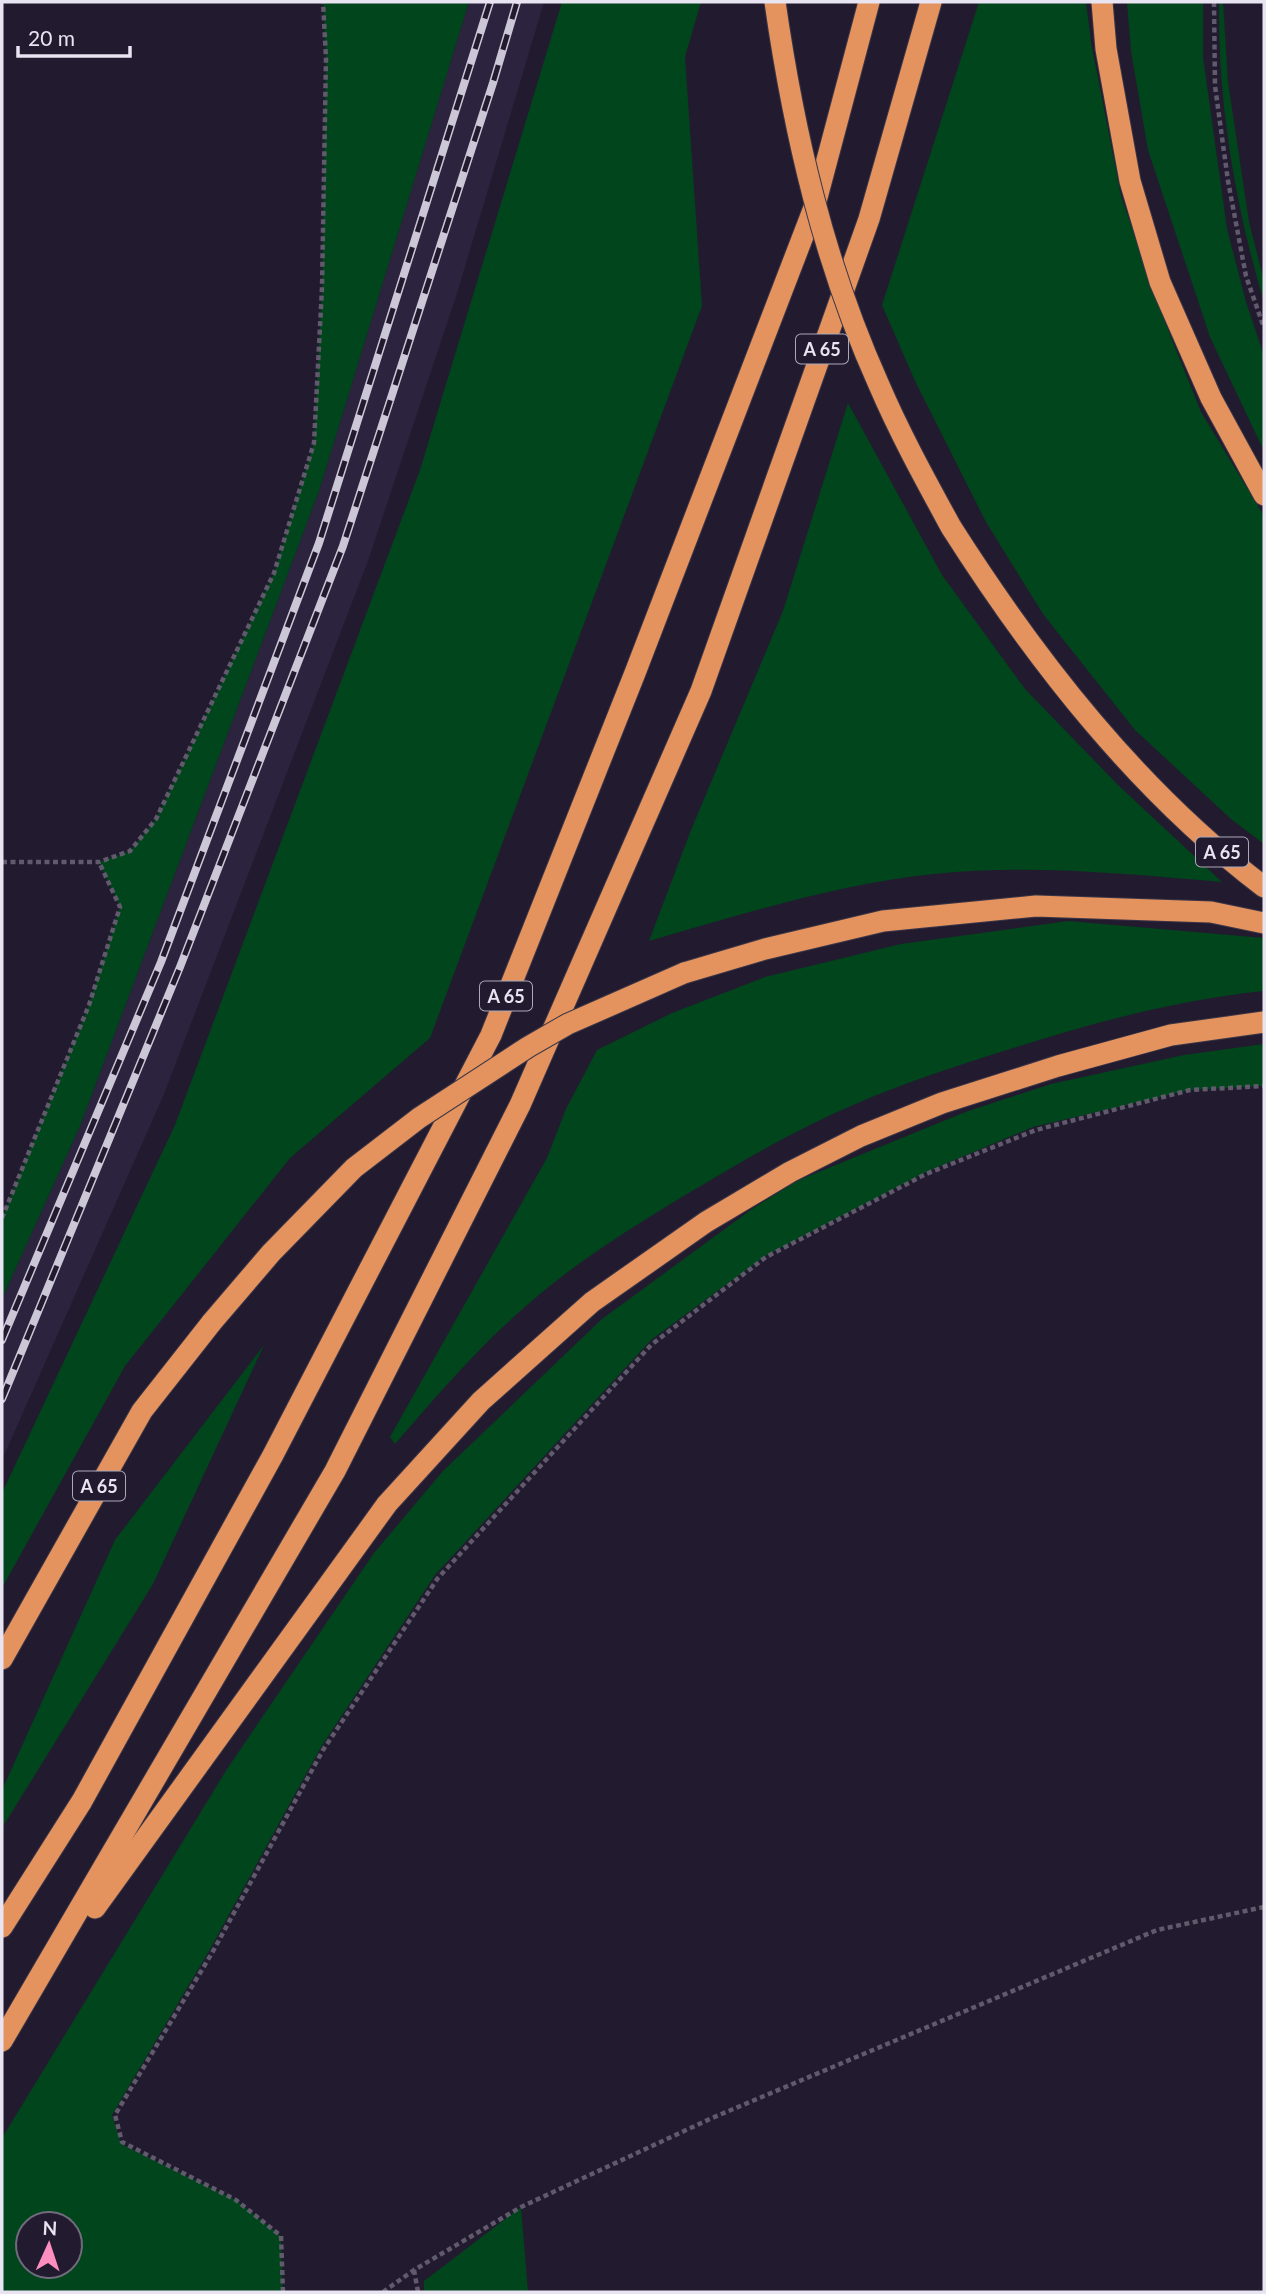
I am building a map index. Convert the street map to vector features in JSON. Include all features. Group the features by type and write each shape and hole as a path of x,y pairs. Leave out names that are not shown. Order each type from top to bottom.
{"highway":[{"name":"A 65","path":"775,2 786,79 802,157 848,310 878,385 951,527 991,590 1072,698 1129,763 1181,816 1264,887"},
{"name":"A 65","path":"2,1927 82,1801 274,1455 491,1035 635,673 815,205 869,2"},
{"name":"A 65","path":"2,2041 335,1471 520,1105 701,691 869,219 931,2"},
{"path":"1102,2 1106,49 1130,181 1160,282 1211,398 1264,495"},
{"name":"A 65","path":"2,1659 142,1411 271,1253 354,1168 419,1118 528,1046 568,1024 684,973 765,949 883,921 1036,906 1211,912 1264,923"},
{"name":"A 65","path":"22,2009 387,1504 481,1401 592,1302 706,1222 790,1172 861,1136 942,1103 1058,1066 1171,1035 1264,1022"}],"path":[{"path":"2,862 99,862 130,851 156,819 274,573 314,443 322,288 326,58 323,2"},
{"path":"1214,2 1216,86 1228,181 1246,276 1264,328"},
{"path":"2,1218 89,1005 120,907 99,862"},
{"path":"283,2292 281,2236 236,2200 122,2142 115,2115 212,1953 323,1750 438,1578 651,1345 766,1258 926,1174 1036,1130 1190,1090 1264,1086"},
{"path":"383,2292 414,2270 521,2207 712,2118 1157,1930 1264,1907"},
{"path":"414,2270 418,2292"}],"shaded area":[{"path":"469,2 544,2 458,290 369,558 164,1094 2,1460 2,1299 80,1126 319,491"}],"green space":[{"path":"323,2 469,2 319,491 80,1126 2,1299 2,1218 89,1005 120,907 99,862 130,851 156,819 274,573 314,443 322,288 326,58"},
{"path":"562,2 701,2 685,57 702,306 430,1038 290,1158 125,1366 2,1588 2,1493 175,1125 420,470"},
{"path":"979,2 1086,2 1091,42 1121,196 1160,310 1201,412 1264,516 1264,844 1231,819 1135,730 1043,614 986,522 915,381 882,305"},
{"path":"1127,2 1203,2 1203,57 1227,229 1246,302 1264,356 1264,451 1210,337 1148,150 1131,51"},
{"path":"1219,2 1223,2 1228,82 1249,222 1264,281 1264,302 1230,154 1219,40"},
{"path":"848,403 942,575 1025,689 1118,785 1222,882 1042,870 934,874 826,892 649,941 691,830 783,611"},
{"path":"1068,921 1264,938 1264,991 1199,1000 1102,1022 1039,1040 891,1089 796,1132 660,1211 554,1283 479,1351 395,1444 390,1437 547,1158 566,1109 597,1050 672,1013 765,977 901,944"},
{"path":"1264,1044 1264,1086 1190,1090 1033,1127 926,1172 765,1256 651,1340 435,1575 321,1747 209,1951 112,2115 121,2144 236,2200 281,2236 283,2292 2,2292 2,2138 227,1769 374,1553 443,1471 602,1319 752,1209 799,1180 968,1111 1051,1084 1184,1055"},
{"path":"264,1345 153,1584 2,1828 2,1790 115,1540"},
{"path":"521,2207 528,2292 424,2292 424,2281"}],"railway":[{"path":"2,1340 161,962 319,543 490,2"},
{"path":"2,1399 180,967 343,546 517,2"}]}
